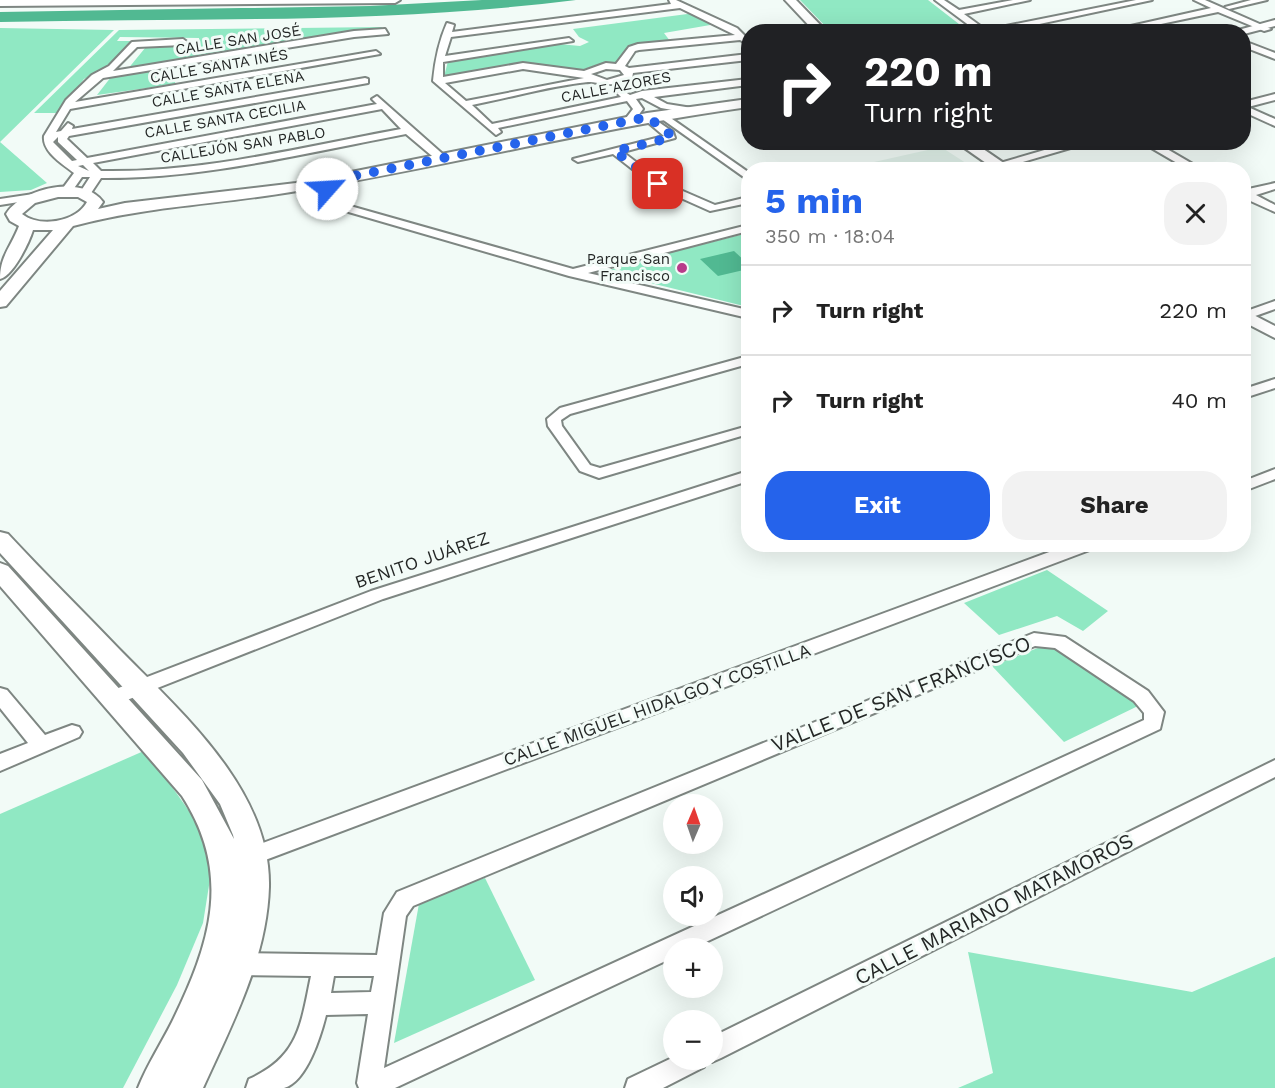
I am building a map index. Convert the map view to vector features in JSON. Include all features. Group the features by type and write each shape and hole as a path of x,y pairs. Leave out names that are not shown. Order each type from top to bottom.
{"street":[{"path":"0,3 395,0"},
{"path":"671,0 741,39"},
{"path":"781,0 804,24"},
{"path":"790,0 814,24"},
{"path":"939,0 974,24"},
{"path":"958,13 1026,0"},
{"path":"1026,24 1148,0"},
{"path":"1198,0 1270,26"},
{"path":"1214,0 1270,26"},
{"path":"1229,7 1263,0"},
{"path":"445,35 681,5"},
{"path":"1147,24 1219,9"},
{"path":"438,81 439,60 450,24"},
{"path":"1251,29 1270,26"},
{"path":"1251,32 1270,26"},
{"name":"CALLE SAN JOSÉ","path":"101,75 386,30 371,76"},
{"path":"439,60 569,41"},
{"path":"619,67 632,49 638,47 741,41"},
{"path":"88,196 98,174 64,142 64,134 82,88 101,75 135,44 183,42"},
{"path":"1251,47 1275,56"},
{"path":"606,82 627,75 741,58"},
{"path":"438,81 524,66 589,77 606,82 629,98 638,109 628,122"},
{"path":"438,81 464,104 589,77 600,67 619,67 643,95 664,106 689,110"},
{"path":"371,76 384,106 442,159"},
{"name":"CALLE SANTA INÉS","path":"74,113 371,76"},
{"name":"CALLE SANTA ELENA","path":"49,136 371,76"},
{"name":"CALLE AZORES","path":"464,104 493,129 643,95 741,83"},
{"path":"1251,105 1275,97"},
{"path":"0,202 66,192 120,202 266,192 296,188 655,116 741,104"},
{"name":"CALLE SANTA CECILIA","path":"72,164 384,106"},
{"path":"1251,111 1275,123"},
{"path":"66,192 81,174 51,148 49,136 58,121 74,113"},
{"path":"58,121 74,113"},
{"path":"74,113 96,127"},
{"path":"578,159 670,138 672,136 655,116"},
{"path":"655,116 741,172"},
{"name":"CALLEJÓN SAN PABLO","path":"81,174 143,175 205,169 409,130"},
{"path":"963,150 984,162"},
{"path":"973,150 987,162"},
{"path":"1015,162 1058,150"},
{"path":"1161,150 1183,162"},
{"path":"615,151 658,184 713,214 741,203"},
{"path":"321,201 329,181"},
{"path":"1251,192 1275,186"},
{"path":"296,188 321,201"},
{"path":"266,192 321,201 573,273 741,312"},
{"path":"14,215 22,204 40,196"},
{"path":"0,302 73,220 93,208 95,202 88,196"},
{"path":"1251,197 1275,209"},
{"path":"14,215 54,225 125,208 195,198"},
{"path":"0,274 21,243 14,215"},
{"path":"573,273 741,230"},
{"path":"1251,311 1275,305"},
{"path":"1251,314 1275,321"},
{"path":"1251,316 1275,333"},
{"path":"741,362 565,411 554,419 555,426 585,468 599,473 741,432"},
{"path":"1251,392 1275,383"},
{"path":"1251,483 1275,474"},
{"name":"BENITO JUÁREZ","path":"114,697 377,595 741,478"},
{"path":"0,539 140,685 202,757 225,789 243,823 252,856 249,922 239,965 186,1088"},
{"name":"CALLE MIGUEL HIDALGO Y COSTILLA","path":"225,866 1068,552"},
{"path":"0,571 114,697 192,788 212,819 225,866 224,912 211,963 175,1050 155,1088"},
{"name":"VALLE DE SAN FRANCISCO","path":"1039,638 1059,642 1142,696 1154,712 1153,724 1148,728 372,1086 369,1081 380,1003 395,913 405,899 1028,640 1039,638"},
{"path":"0,694 42,746"},
{"path":"0,763 72,732"},
{"name":"CALLE MARIANO MATAMOROS","path":"723,1044 1275,768"},
{"path":"211,963 324,967 387,966"},
{"path":"258,1088 282,1076 297,1061 316,1004 324,967"},
{"path":"316,1004 380,1003"},
{"path":"637,1088 673,1070"}],"shaded area":[{"path":"482,0 576,0 504,8 360,16 0,22 0,12 370,6"},
{"path":"800,0 928,0 959,24 823,24"},
{"path":"695,13 716,24 664,33 670,41 631,45 616,64 596,65 582,70 526,62 444,77 448,61 559,44 580,46 589,42 579,37 573,29"},
{"path":"382,27 381,29 127,70 150,42 176,47 199,42 199,38 120,37 117,41 132,41 108,67 84,79 58,113 34,113 119,30"},
{"path":"0,28 114,30 0,142"},
{"path":"166,68 176,84 97,95 111,77"},
{"path":"0,142 47,183 31,190 0,192"},
{"path":"928,150 946,150 964,162 874,162"},
{"name":"Parque San Francisco","path":"741,235 741,305 606,272 624,264"},
{"path":"734,251 741,258 741,271 718,276 700,259"},
{"path":"1047,570 1108,611 1083,631 1057,616 999,635 964,603"},
{"path":"1048,644 1140,705 1064,742 992,666"},
{"path":"146,750 206,835 211,873 203,923 177,985 123,1088 0,1088 0,814"},
{"path":"485,878 535,980 394,1043 420,898"},
{"path":"968,952 1192,992 1275,957 1275,1088 958,1088 993,1073"}],"place":[{"name":"Parque San Francisco","path":"682,268"}],"route":[{"path":"327,189 329,181 648,117 672,136 615,151 658,184"}]}
